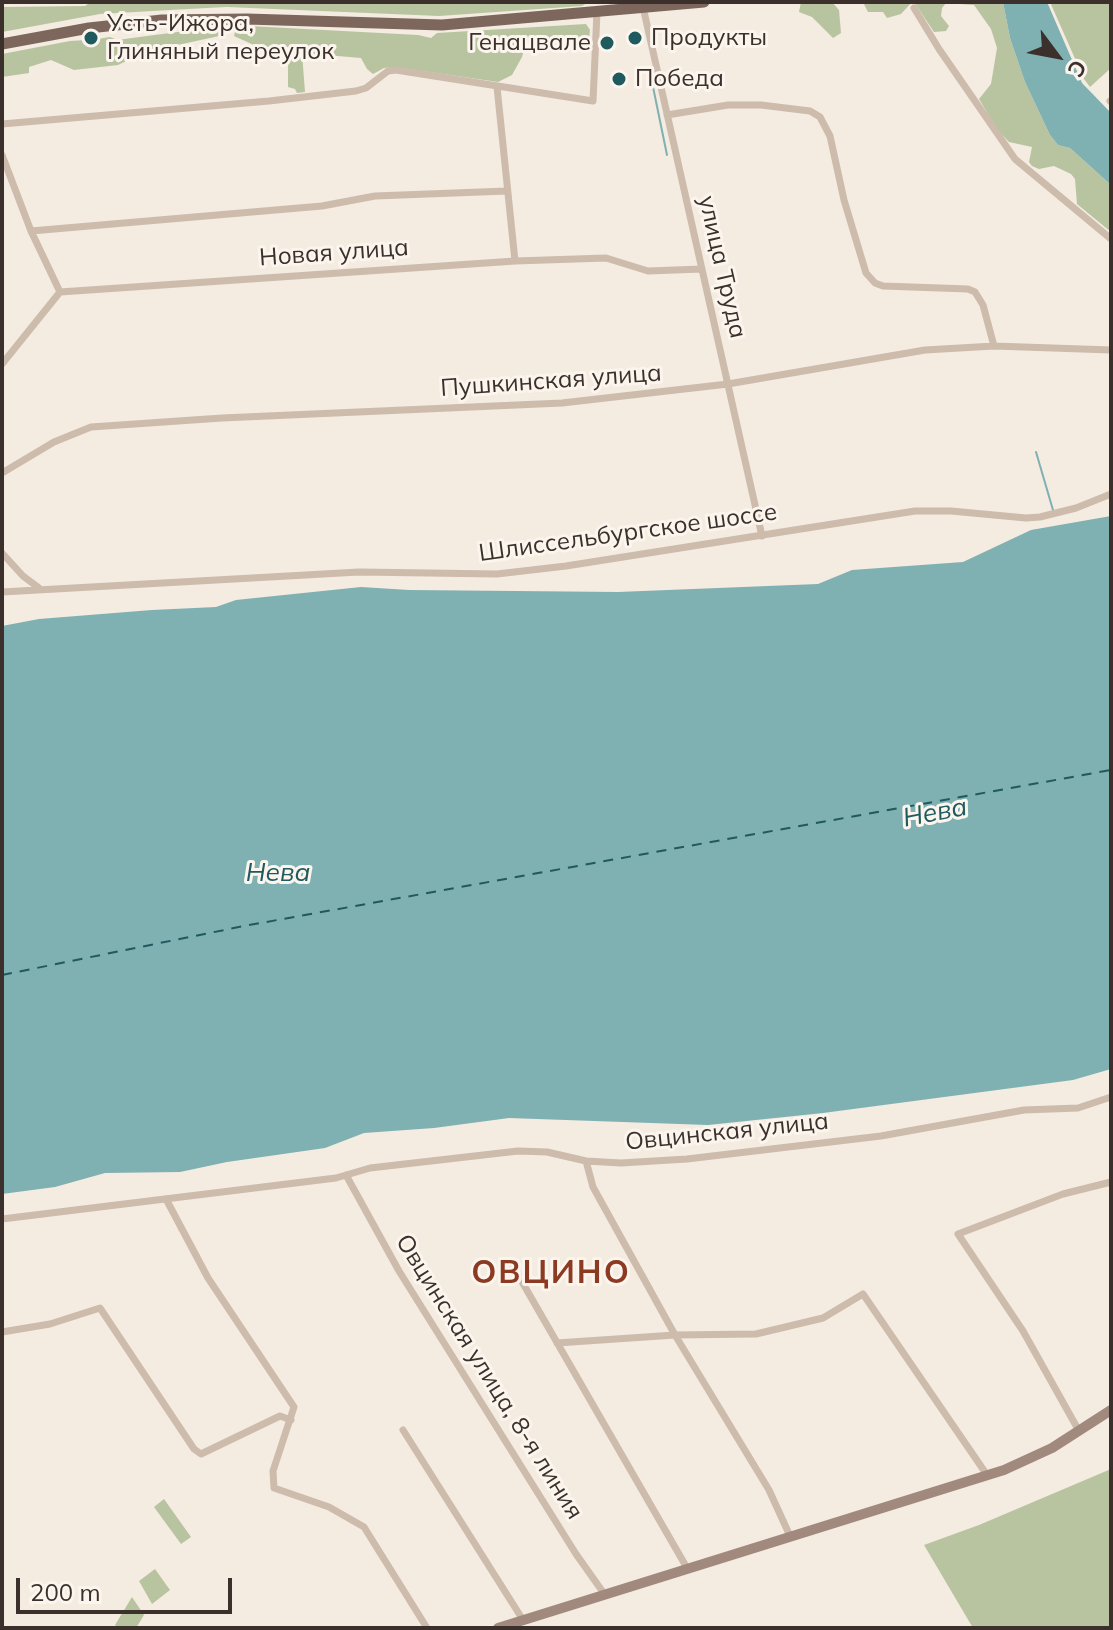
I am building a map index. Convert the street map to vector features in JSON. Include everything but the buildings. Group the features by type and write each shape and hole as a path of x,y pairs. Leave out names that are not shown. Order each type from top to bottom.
{"main road":[{"path":"2,44 89,28 162,20 247,19 442,25 597,7 704,2"},
{"path":"498,1628 987,1475 1026,1461 1079,1432 1111,1410"}],"street":[{"path":"2,124 356,91 366,88 388,71 396,70 593,101 597,7"},
{"name":"улица Труда","path":"643,7 762,536"},
{"path":"914,8 1015,159 1111,239"},
{"path":"497,87 515,261"},
{"path":"667,115 728,105 761,105 810,111 820,117 830,136 844,200 866,273 875,283 883,286 968,289 975,292 983,305 994,346"},
{"path":"2,155 31,231 60,292 2,364"},
{"path":"31,231 322,206 375,196 507,191"},
{"name":"Новая улица","path":"60,292 515,261 606,258 648,271 702,269"},
{"name":"Пушкинская улица","path":"2,473 54,442 91,427 562,403 728,384 925,350 994,346 1111,350"},
{"name":"Шлиссельбургское шоссе","path":"2,592 359,572 497,574 915,511 1040,517 1076,508 1111,494"},
{"path":"2,553 39,588"},
{"name":"Овцинская улица","path":"2,1219 346,1175 370,1168 518,1151 621,1163 772,1149 910,1131 1024,1110 1078,1108 1111,1097"},
{"path":"586,1161 593,1187 675,1335 769,1490 790,1536"},
{"name":"Овцинская улица, 8-я линия","path":"346,1175 399,1271 576,1554 605,1595"},
{"path":"1079,1432 1023,1331 958,1234 1063,1194 1111,1182"},
{"path":"166,1199 208,1278 294,1407 273,1471 274,1488 329,1507 364,1527 427,1628"},
{"path":"510,1261 687,1568"},
{"path":"557,1343 675,1335 756,1334 823,1318 863,1294 987,1475"},
{"path":"2,1332 50,1324 95,1309 105,1310 194,1449 201,1454 280,1416 291,1420"},
{"path":"403,1430 523,1620"}],"green space":[{"path":"91,2 589,2 582,6 439,16 227,7 100,14 2,32 2,7 85,6"},
{"path":"801,2 832,2 839,10 841,33 833,38 812,17 799,12"},
{"path":"863,2 912,2 901,14 887,18 883,12 868,12"},
{"path":"914,2 1003,2 1010,38 1025,82 1050,135 1058,145 1070,148 1111,185 1111,232 1077,204 1075,179 1071,174 1054,166 1039,169 1032,166 1029,162 1032,147 1009,142 997,129 979,99 991,84 997,48 991,29 974,5 946,3 941,16 949,26 946,31 934,32"},
{"path":"1050,2 1111,2 1111,68 1090,87 1084,79"},
{"path":"586,24 590,30 589,39 526,43 512,75 498,82 395,67 373,74 361,58 302,53 305,92 297,93 288,87 288,47 258,47 234,36 235,32 249,26 431,38 437,33"},
{"path":"226,28 224,35 145,52 118,65 74,70 51,60 29,67 29,73 2,77 2,54 70,41 87,40 89,45 97,44 97,39 110,37 117,40"},
{"path":"1111,1469 1111,1628 973,1628 924,1545"},
{"path":"164,1499 191,1537 181,1544 154,1507"},
{"path":"155,1569 170,1590 152,1604 139,1581"},
{"path":"132,1597 144,1615 136,1628 119,1628 115,1625"}],"water":[{"path":"1003,2 1047,2 1082,83 1111,113 1111,185 1070,148 1058,145 1050,135 1025,82 1010,38"},
{"name":"Нева","path":"1111,516 1111,1069 1073,1080 708,1125 509,1118 364,1133 325,1148 180,1172 105,1173 55,1187 2,1194 2,626 39,619 216,607 236,600 361,587 618,592 818,584 852,570 963,562 1031,530"}],"waterway":[{"path":"652,82 667,155"},
{"path":"1036,452 1053,510"}],"ferry route":[{"path":"2,975 244,926 1111,770"}],"place":[{"name":"Усть-Ижора, Глиняный переулок","path":"91,38"},
{"name":"Продукты","path":"635,38"},
{"name":"Генацвале","path":"607,43"},
{"name":"Победа","path":"619,79"}],"district":[{"name":"ОВЦИНО","path":"551,1273"}]}
